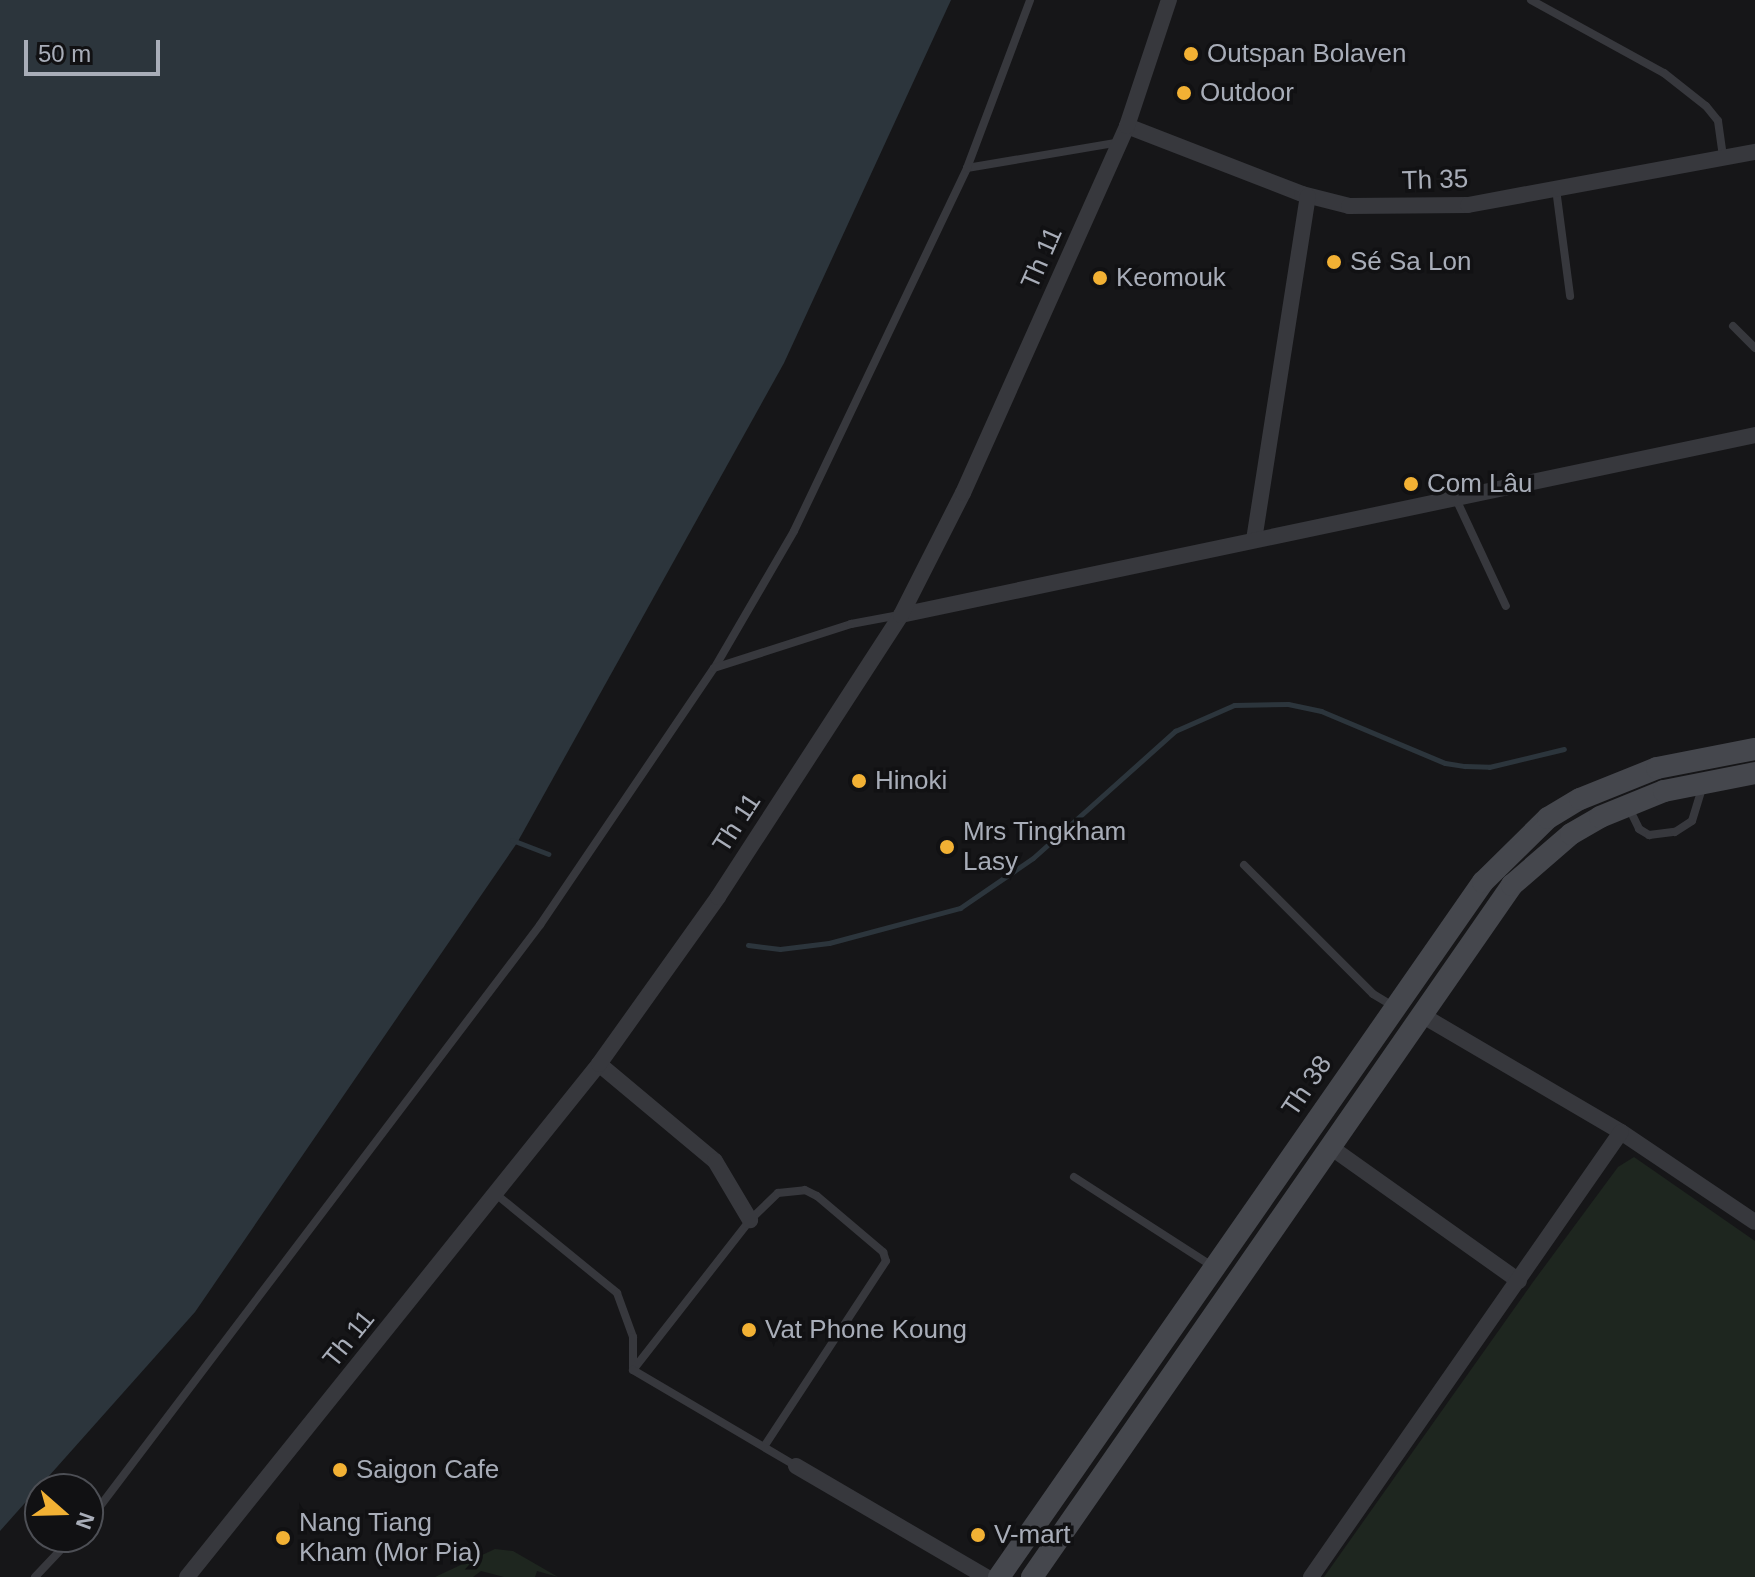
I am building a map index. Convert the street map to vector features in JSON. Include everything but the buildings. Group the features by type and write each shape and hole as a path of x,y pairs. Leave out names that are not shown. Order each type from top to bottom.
{"street":[{"name":"Th 11","path":"187,1577 497,1195 599,1064 718,897 901,615 963,493 1124,134 1169,0"},
{"name":"Th 35","path":"1124,134 1308,196 1349,206 1468,205 1755,152"},
{"path":"1254,540 1308,196"},
{"path":"901,615 1755,435"},
{"name":"Th 38","path":"999,1577 1216,1268 1393,1006 1483,882 1548,818 1580,799 1657,768 1755,749"},
{"name":"Th 38","path":"1032,1577 1512,885 1571,834 1628,805 1703,783 1755,773"},
{"path":"1420,1014 1621,1132 1755,1222"},
{"path":"599,1064 715,1161 750,1220"},
{"path":"1311,1577 1621,1132"},
{"path":"1329,1146 1519,1281"},
{"path":"796,1466 986,1577"}],"lane":[{"path":"104,1501 540,925 714,668 794,531 967,168 1030,0"},
{"path":"1531,0 1664,73 1706,106 1718,121 1723,158"},
{"path":"967,168 1124,134"},
{"path":"1556,188 1570,296"},
{"path":"1733,326 1755,348"},
{"path":"1455,498 1506,606"},
{"path":"714,668 851,624 901,615"},
{"path":"1628,805 1639,829 1649,835 1675,832 1692,821 1703,783"},
{"path":"1244,865 1373,994 1393,1006"},
{"path":"1074,1177 1216,1268"},
{"path":"633,1370 750,1220 778,1193 805,1190 883,1252 886,1261 764,1447"},
{"path":"497,1195 617,1293 633,1337 633,1370"},
{"path":"633,1370 796,1466"},
{"path":"35,1577 58,1553"}],"shaded area":[{"path":"0,0 951,0 784,363 517,843 195,1312 52,1473 24,1473 24,1504 0,1531"},
{"path":"1634,1157 1755,1241 1755,1577 1324,1577 1533,1282 1618,1167"},
{"path":"495,1549 513,1551 558,1577 537,1571 535,1577 504,1577 481,1571 473,1577 435,1577"}],"waterway":[{"path":"748,945 780,949 829,943 960,908 1033,858 1175,731 1234,705 1288,704 1321,711 1445,763 1465,766 1489,767 1564,749"},
{"path":"512,840 548,854"}],"place":[{"name":"Outspan Bolaven","path":"1191,54"},
{"name":"Outdoor","path":"1184,93"},
{"name":"Sé Sa Lon","path":"1334,262"},
{"name":"Keomouk","path":"1100,278"},
{"name":"Com Lâu","path":"1411,484"},
{"name":"Hinoki","path":"859,781"},
{"name":"Mrs Tingkham Lasy","path":"947,847"},
{"name":"Vat Phone Koung","path":"749,1330"},
{"name":"Saigon Cafe","path":"340,1470"},
{"name":"V-mart","path":"978,1535"},
{"name":"Nang Tiang Kham (Mor Pia)","path":"283,1538"}]}
